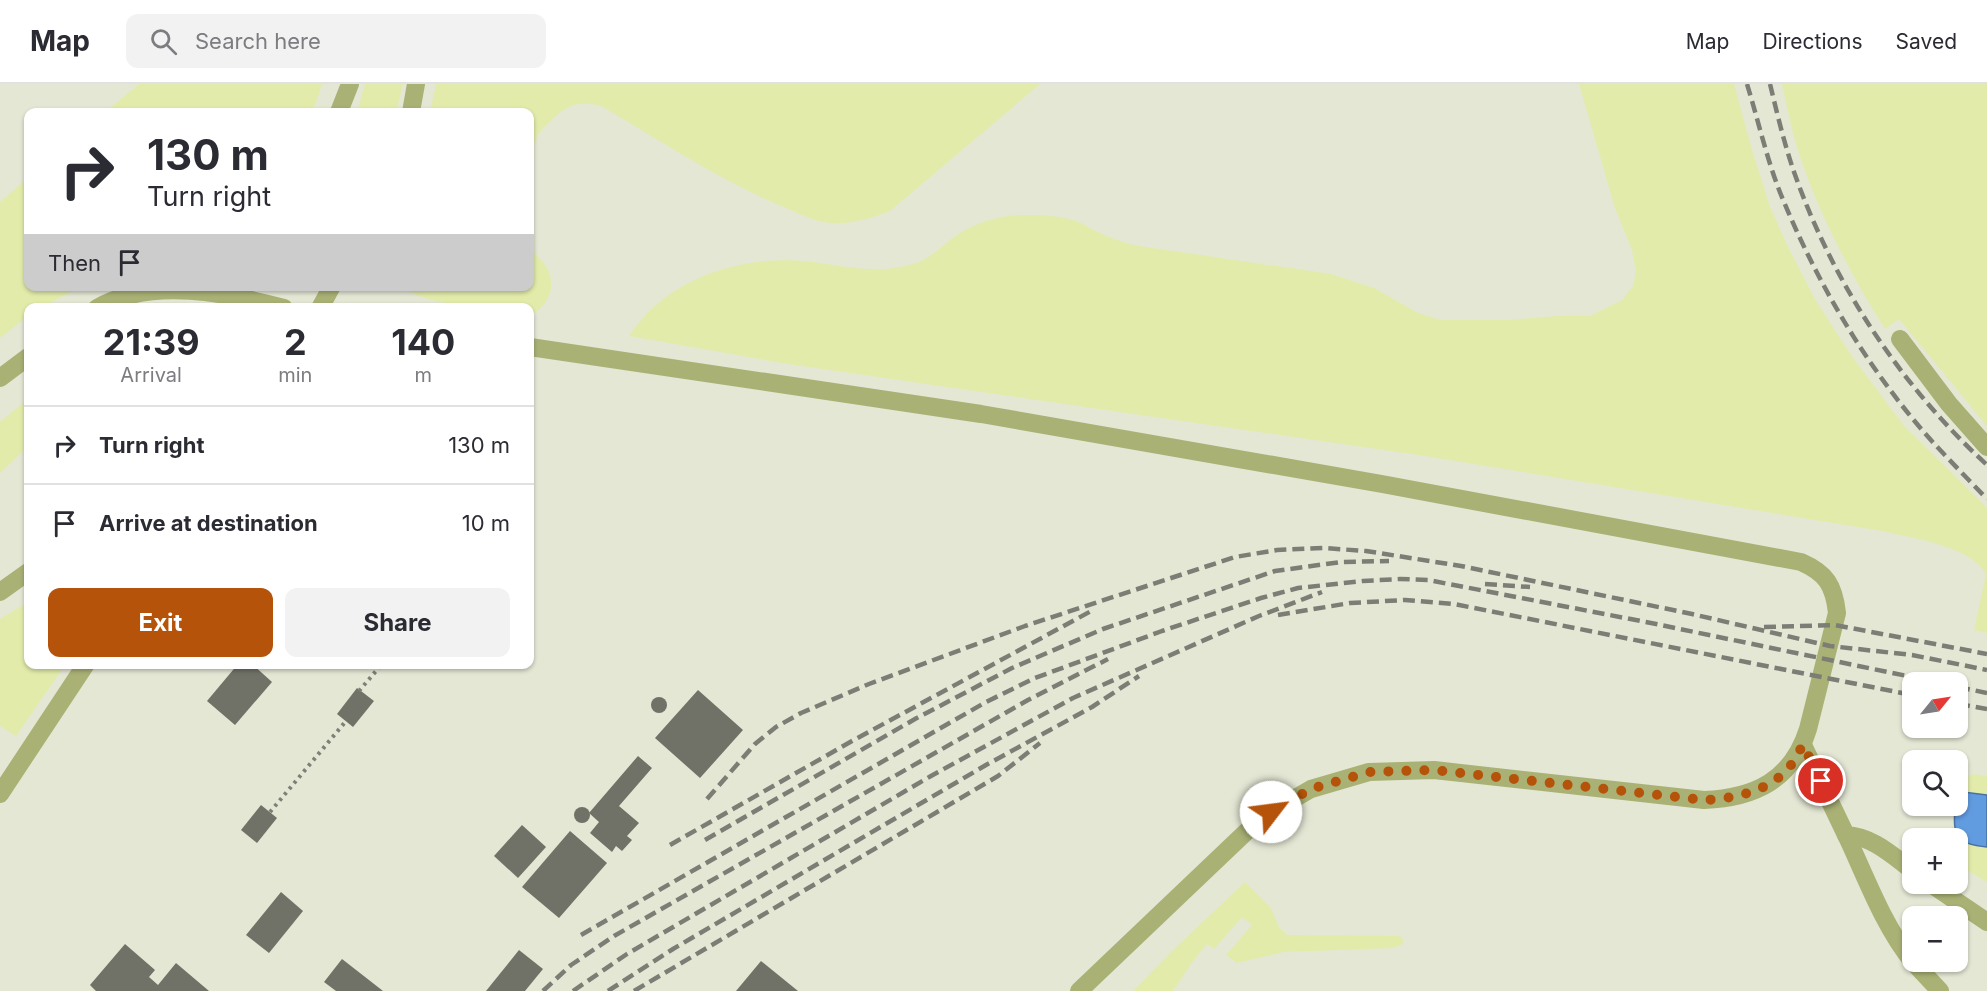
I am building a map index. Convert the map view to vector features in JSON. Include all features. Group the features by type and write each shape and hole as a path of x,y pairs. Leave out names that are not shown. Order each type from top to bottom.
{"lane":[{"path":"341,108 350,84"},
{"path":"412,108 416,84"},
{"path":"108,303 142,292 203,291 221,296 245,297 266,303"},
{"path":"1900,339 1949,404 1987,447"},
{"path":"534,348 981,414 1382,484 1801,562 1818,569 1836,597 1837,613 1830,646 1803,745 1790,767 1771,783 1742,794 1704,800 1434,770 1369,772 1311,789 1271,812 1246,832 1079,991"},
{"path":"0,378 24,360"},
{"path":"0,591 24,575"},
{"path":"0,794 83,669"},
{"path":"1803,745 1902,947"},
{"path":"1846,835 1872,842 1902,863"},
{"path":"1946,894 1987,922"},
{"path":"1923,972 1940,991"}],"path":[{"path":"359,691 378,669"},
{"path":"270,812 346,721"}],"shaded area":[{"path":"0,84 1987,84 1987,991 0,991"}],"green space":[{"path":"139,84 322,84 313,108 110,108"},
{"path":"365,84 403,84 397,108 358,108"},
{"path":"436,84 1040,84 890,211 866,219 840,223 812,219 758,196 712,172 601,106 578,104 562,111 538,135 534,148 534,108 431,108"},
{"path":"1579,84 1734,84 1770,207 1816,301 1853,358 1904,426 1987,508 1987,633 1974,630 1986,574 1978,564 1968,556 1940,545 1882,531 1425,456 788,364 629,336 664,298 686,284 735,266 761,261 787,260 864,269 902,267 926,259 968,228 988,220 1020,215 1071,219 1112,238 1139,246 1331,274 1374,288 1418,313 1441,320 1590,316 1622,300 1633,286 1636,272 1632,250 1615,208"},
{"path":"1782,84 1987,84 1987,426 1899,319 1885,329 1873,310 1850,270 1811,186 1796,145"},
{"path":"24,181 24,291 73,291 50,303 24,303 24,319 0,338 0,202"},
{"path":"534,252 547,269 551,284 548,299 534,313 534,303 445,303 409,291 534,291"},
{"path":"24,402 24,450 0,473 0,422"},
{"path":"24,604 24,669 62,669 16,736 0,726 0,619"},
{"path":"1973,774 1987,776 1987,795 1968,793 1968,777"},
{"path":"1968,844 1987,847 1987,882 1968,871"},
{"path":"1245,882 1271,908 1279,927 1287,935 1400,936 1403,944 1393,948 1284,952 1237,963 1226,955 1252,925 1242,917 1214,949 1207,944 1173,991 1133,991"}],"water":[{"path":"1968,793 1987,795 1987,847 1968,844 1968,828 1956,828 1955,816 1968,816"}],"building":[{"path":"234,669 258,669 272,682 235,725 207,701"},
{"path":"357,688 374,701 353,727 337,714"},
{"path":"698,690 743,730 700,778 655,738"},
{"path":"659,697 665,699 667,705 665,711 659,713 653,711 651,705 653,699"},
{"path":"638,756 652,768 619,806 639,823 627,836 632,840 622,851 616,846 612,852 590,833 599,822 589,813"},
{"path":"261,805 277,818 257,843 241,830"},
{"path":"582,807 590,815 582,823 574,815"},
{"path":"522,825 546,847 518,878 494,856"},
{"path":"570,831 607,863 559,918 522,887"},
{"path":"281,892 303,911 269,953 246,935"},
{"path":"125,944 155,970 149,977 158,985 176,963 209,991 96,991 90,985"},
{"path":"519,950 543,969 525,991 486,991"},
{"path":"342,959 383,991 336,991 324,982"},
{"path":"761,961 798,991 736,991"}],"railway":[{"path":"1747,84 1778,188 1813,265 1847,327 1907,412 1987,499"},
{"path":"1770,84 1794,172 1828,253 1849,292 1872,330 1898,366 1955,434 1987,465"},
{"path":"707,799 755,744 776,727 801,713 869,684 1025,626 1235,557 1277,550 1323,548 1366,551 1461,566 1692,614 1830,646 1912,655 1987,670"},
{"path":"705,840 915,719 1012,668 1103,629 1275,571 1341,562 1389,561"},
{"path":"581,935 986,702 1035,678 1162,631 1298,588 1363,581 1428,580 1902,675"},
{"path":"1485,584 1530,587"},
{"path":"573,991 627,954 931,776 1073,698 1259,616 1322,592"},
{"path":"1278,615 1350,603 1405,600 1454,604 1902,693"},
{"path":"670,845 852,741 1093,610"},
{"path":"1764,627 1835,625 1987,654"},
{"path":"543,991 571,965 614,936 1028,700 1108,659"},
{"path":"608,991 673,949 986,765 1092,707 1139,676"},
{"path":"1968,689 1987,693"},
{"path":"1968,706 1987,709"},
{"path":"634,991 998,776 1040,743"}],"route":[{"path":"1271,812 1311,789 1343,778 1369,772 1434,770 1704,800 1720,799 1742,794 1771,783 1790,767 1803,745 1821,781"}]}
